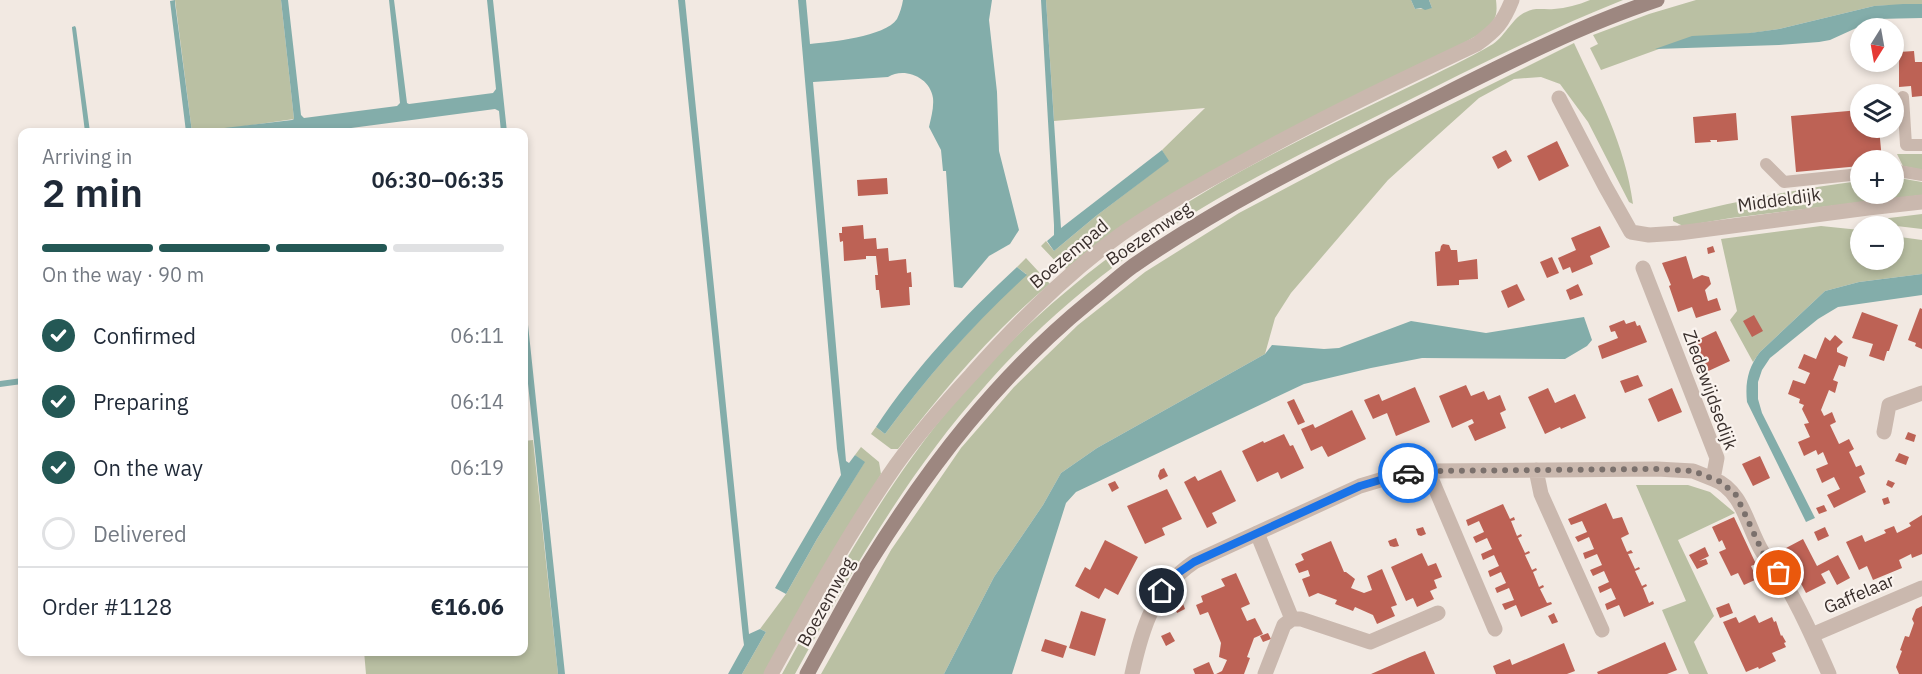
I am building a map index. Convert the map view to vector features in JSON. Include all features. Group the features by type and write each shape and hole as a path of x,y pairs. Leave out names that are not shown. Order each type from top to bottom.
{"main road":[{"name":"Boezemweg","path":"807,674 867,568 917,490 959,432 1007,377 1057,329 1131,268 1214,213 1292,171 1536,49 1612,15 1657,0"}],"street":[{"name":"Boezempad","path":"771,674 834,564 897,465 942,406 1008,333 1064,281 1119,236 1177,198 1315,122 1477,44 1495,31 1512,0"},
{"name":"Middeldijk","path":"1559,98 1631,232 1679,233 1922,202"},
{"name":"Ziedewijdsedijk","path":"1643,268 1716,458 1713,479"},
{"path":"1884,432 1889,405 1922,393"},
{"path":"1132,674 1152,609 1162,591 1178,573 1194,562 1360,486 1397,475 1428,471 1657,469 1693,471 1721,482 1736,495 1763,553 1779,573 1812,635 1829,674"},
{"path":"1536,470 1541,494 1602,630"},
{"path":"1428,471 1495,629"},
{"path":"1257,534 1292,619"},
{"name":"Gaffelaar","path":"1812,635 1922,588"},
{"path":"1265,674 1284,625 1292,619 1301,619 1370,642 1438,613"}],"lane":[{"path":"1904,97 1906,145 1922,145"},
{"path":"1766,164 1784,182 1850,175"},
{"path":"1904,172 1922,175"}],"green space":[{"path":"175,0 281,0 294,119 231,128 191,128"},
{"path":"1046,0 1411,0 1415,9 1432,8 1429,0 1496,0 1496,14 1483,32 1067,269 1060,266 1041,246 1046,241 1054,251 1168,161 1162,150 1205,108 1054,121"},
{"path":"1590,0 1623,0 1507,51 1275,167 1217,199 1137,250 1068,304 1025,343 958,418 882,524 795,674 782,674 844,563 913,456 978,376 1051,304 1132,240 1174,211 1242,170 1493,44 1521,14 1529,10 1563,8"},
{"path":"1696,0 1922,0 1922,4 1874,6 1779,29 1670,45 1601,70 1590,48 1598,44 1593,35 1649,14"},
{"path":"1574,43 1602,102 1617,141 1624,161 1633,204 1629,202 1588,122 1560,84 1541,77 1514,79 1479,98 1388,180 1291,293 1275,318 1265,354 1097,448 1061,473 1043,505 994,577 944,674 821,674 891,550 961,448 1014,387 1078,325 1145,272 1239,213 1337,161"},
{"path":"1904,154 1922,154 1922,170 1904,166"},
{"path":"1904,179 1922,182 1922,195 1904,197"},
{"path":"1850,182 1850,204 1683,226 1673,221 1673,217"},
{"path":"1922,214 1922,229 1904,227 1904,216"},
{"path":"1821,226 1850,229 1850,270 1904,270 1904,238 1922,240 1922,274 1859,282 1825,291 1760,352 1753,362 1730,320 1737,311 1721,239"},
{"path":"1026,258 1050,284 1008,322 970,362 898,449 891,449 871,434 876,427 885,434 952,351 1026,274 1017,267"},
{"path":"533,440 558,674 366,674 364,656 528,656 528,441"},
{"path":"861,447 879,462 881,474 764,674 742,674 766,632 760,629 786,594 864,463 855,455"},
{"path":"1636,485 1688,485 1710,492 1735,513 1678,540 1714,616 1694,642 1708,674 1689,674 1662,610 1686,601"}],"water":[{"path":"175,0 191,128 186,128 170,1"},
{"path":"281,0 288,0 301,115 304,118 397,106 400,103 389,0 394,0 407,103 493,93 496,89 487,0 493,0 507,128 501,128 499,111 495,109 351,128 224,128 294,119"},
{"path":"678,0 685,0 749,634 760,629 766,632 742,674 728,674 744,645"},
{"path":"798,0 806,0 810,44 856,37 881,30 897,19 903,0 992,0 989,20 997,92 999,151 1019,230 1010,244 989,256 962,288 954,287 946,171 943,171 941,150 929,127 933,98 927,84 915,76 901,73 888,77 813,82 846,461 849,463 855,455 865,462 786,594 775,588 841,475"},
{"path":"1041,0 1046,0 1061,228 1162,150 1169,161 1054,251 1047,241 1054,235 1054,225"},
{"path":"1411,0 1429,0 1432,8 1415,9"},
{"path":"1922,4 1922,18 1850,18 1850,31 1830,40 1819,42 1655,49 1692,36 1779,29 1874,6"},
{"path":"72,27 76,28 89,128 84,128"},
{"path":"1017,267 1027,275 952,351 885,434 876,427 907,384 942,342"},
{"path":"1922,274 1922,295 1838,307 1818,319 1770,358 1762,370 1758,382 1758,399 1762,413 1815,518 1806,522 1747,402 1746,388 1750,370 1760,352 1825,291 1859,282"},
{"path":"1584,317 1592,340 1587,346 1565,359 1422,358 1304,384 1076,492 1066,503 1012,674 944,674 994,577 1043,505 1061,473 1097,448 1265,354 1272,345 1339,348 1411,321 1486,333"},
{"path":"528,325 565,674 558,674 528,384"},
{"path":"18,379 18,385 0,387 0,381"}],"building":[{"path":"1914,51 1915,62 1922,62 1922,96 1912,97 1911,86 1899,84 1899,72 1904,72 1904,52"},
{"path":"1850,111 1850,138 1880,138 1881,150 1850,150 1850,167 1796,172 1791,116"},
{"path":"1736,113 1738,140 1717,142 1717,140 1710,140 1711,142 1695,143 1693,117"},
{"path":"1557,141 1569,166 1539,181 1527,156"},
{"path":"1506,150 1512,161 1498,169 1492,157"},
{"path":"887,178 888,194 858,196 857,180"},
{"path":"863,225 864,239 876,238 877,249 888,248 889,261 906,259 907,273 911,272 910,305 881,308 879,290 876,290 875,275 878,275 876,256 844,261 843,241 840,242 839,233 842,233 842,227"},
{"path":"1600,226 1610,247 1590,256 1593,264 1572,273 1570,267 1563,270 1558,258 1576,250 1571,238"},
{"path":"1443,244 1449,245 1451,250 1457,250 1458,262 1477,259 1478,279 1459,280 1459,285 1437,286 1435,252 1440,251"},
{"path":"1713,246 1715,252 1708,254 1707,248"},
{"path":"1686,256 1693,279 1702,275 1709,277 1711,284 1705,290 1708,301 1717,298 1721,310 1696,318 1692,307 1678,312 1662,263"},
{"path":"1552,257 1559,273 1547,278 1540,262"},
{"path":"1517,284 1525,300 1508,308 1501,291"},
{"path":"1578,284 1583,295 1570,300 1566,290"},
{"path":"1920,308 1922,309 1922,349 1915,346 1916,343 1908,340"},
{"path":"1862,312 1898,325 1884,361 1869,356 1873,344 1852,338"},
{"path":"1754,315 1763,331 1752,337 1743,321"},
{"path":"1624,320 1626,324 1635,321 1637,326 1640,325 1647,342 1602,359 1598,346 1618,338 1615,331 1611,332 1609,326"},
{"path":"1716,331 1730,361 1702,374 1689,344"},
{"path":"1835,335 1843,342 1837,348 1837,352 1848,357 1845,367 1839,365 1833,380 1838,382 1835,393 1829,390 1821,410 1824,416 1832,412 1836,422 1830,425 1839,444 1849,439 1854,449 1849,452 1856,467 1861,465 1865,474 1859,477 1866,492 1834,508 1827,495 1840,489 1834,477 1822,483 1816,469 1828,464 1823,452 1818,455 1816,450 1804,456 1798,442 1810,437 1804,424 1809,423 1802,409 1804,405 1799,403 1800,399 1788,394 1793,380 1805,384 1810,373 1798,368 1804,354 1816,359 1825,337 1830,341"},
{"path":"1638,375 1643,386 1625,393 1620,381"},
{"path":"1466,385 1471,396 1484,391 1488,400 1500,395 1506,410 1500,413 1506,428 1475,441 1468,426 1474,423 1472,419 1452,428 1439,396"},
{"path":"1415,387 1430,422 1396,436 1387,413 1373,419 1364,400 1379,394 1382,401"},
{"path":"1548,388 1555,403 1575,394 1586,418 1545,434 1528,397"},
{"path":"1672,388 1682,412 1658,422 1648,399"},
{"path":"1294,399 1305,422 1298,425 1287,402"},
{"path":"1352,410 1366,439 1328,457 1322,446 1311,451 1301,429 1313,424 1315,428"},
{"path":"1908,432 1916,435 1914,442 1905,439"},
{"path":"1284,434 1290,446 1293,445 1304,468 1281,479 1278,472 1257,482 1242,451"},
{"path":"1899,453 1909,457 1906,465 1895,461"},
{"path":"1760,456 1770,478 1753,486 1742,464"},
{"path":"1164,468 1168,476 1160,480 1158,476 1160,470"},
{"path":"1221,470 1236,501 1212,513 1217,523 1207,528 1184,482 1195,476 1198,481"},
{"path":"1888,480 1895,483 1892,488 1886,485"},
{"path":"1115,481 1119,488 1112,492 1108,484"},
{"path":"1167,489 1182,519 1162,528 1165,535 1145,544 1127,506"},
{"path":"1888,497 1890,503 1884,505 1882,499"},
{"path":"1606,503 1613,519 1622,517 1629,534 1621,538 1627,552 1631,550 1633,553 1628,554 1635,569 1639,567 1640,569 1635,571 1642,586 1646,584 1647,586 1643,588 1649,603 1653,601 1654,604 1624,617 1619,605 1607,610 1605,604 1616,599 1611,588 1600,593 1598,587 1609,582 1604,571 1593,576 1590,570 1602,565 1597,554 1585,559 1583,553 1594,549 1589,537 1578,542 1575,537 1587,532 1582,521 1571,525 1568,519"},
{"path":"1503,504 1510,519 1514,517 1515,520 1511,521 1517,536 1521,534 1522,536 1518,538 1525,553 1529,551 1530,553 1525,555 1532,570 1536,568 1537,570 1533,572 1539,587 1543,585 1544,587 1540,589 1547,603 1552,604 1521,617 1516,605 1505,610 1502,604 1514,600 1509,588 1497,593 1495,588 1506,583 1501,572 1490,577 1488,571 1499,566 1494,555 1483,560 1481,554 1492,549 1487,538 1476,543 1473,537 1484,532 1479,521 1468,526 1466,520"},
{"path":"1824,505 1827,511 1819,514 1816,508"},
{"path":"1922,515 1922,554 1912,558 1911,554 1899,560 1902,568 1873,580 1867,566 1859,570 1846,542 1862,535 1865,542 1886,533 1884,530 1894,526 1897,533 1911,526 1909,523"},
{"path":"1734,517 1756,564 1751,566 1757,579 1744,585 1738,573 1731,576 1719,552 1726,549 1722,540 1719,542 1712,527"},
{"path":"1423,527 1426,534 1418,535 1416,529"},
{"path":"1825,527 1829,536 1818,541 1814,532"},
{"path":"1396,538 1399,546 1390,546 1388,541"},
{"path":"1803,539 1817,566 1838,555 1850,578 1837,585 1829,570 1821,574 1826,583 1806,593 1788,559 1791,558 1786,548"},
{"path":"1105,540 1138,557 1118,595 1105,588 1099,599 1075,586 1085,567 1090,570"},
{"path":"1331,541 1344,572 1355,579 1351,588 1364,593 1372,590 1367,576 1382,569 1397,605 1391,607 1395,616 1377,624 1373,615 1355,607 1353,611 1335,604 1337,600 1318,593 1309,597 1302,579 1310,576 1308,570 1299,573 1295,564 1304,560 1301,554"},
{"path":"1705,547 1709,556 1699,561 1706,559 1708,564 1697,569 1689,555"},
{"path":"1422,553 1428,566 1436,563 1442,577 1434,580 1437,588 1430,591 1434,599 1417,607 1413,598 1406,601 1391,567"},
{"path":"1236,573 1250,604 1241,608 1247,621 1255,618 1263,634 1254,638 1244,674 1216,674 1222,671 1227,660 1219,657 1221,643 1208,612 1200,615 1196,605 1203,602 1201,596 1225,586 1221,579"},
{"path":"1182,601 1185,609 1177,613 1174,605"},
{"path":"1830,602 1833,609 1827,612 1824,605"},
{"path":"1729,603 1733,613 1720,618 1716,608"},
{"path":"1922,606 1922,674 1899,674 1896,667 1902,651 1900,650 1905,636 1909,637 1916,609"},
{"path":"1081,611 1106,619 1095,656 1069,648"},
{"path":"1554,613 1558,622 1552,624 1548,616"},
{"path":"1755,615 1759,623 1772,617 1774,622 1776,621 1786,647 1772,653 1776,661 1746,672 1723,622 1736,617 1739,623"},
{"path":"1170,632 1175,641 1166,646 1161,636"},
{"path":"1268,633 1271,639 1263,642 1260,636"},
{"path":"1045,639 1067,646 1063,658 1041,651"},
{"path":"1665,642 1677,670 1667,674 1598,674 1597,672"},
{"path":"1564,643 1575,671 1567,674 1496,674 1493,666 1510,659 1512,665"},
{"path":"1425,651 1435,674 1371,674 1410,657"},
{"path":"1209,662 1214,674 1195,674 1193,669"}],"way so far":[{"path":"1408,473 1636,469 1693,471 1721,482 1736,495 1763,553 1779,573"}],"route":[{"path":"1162,591 1178,573 1194,562 1360,486 1408,473"}]}
